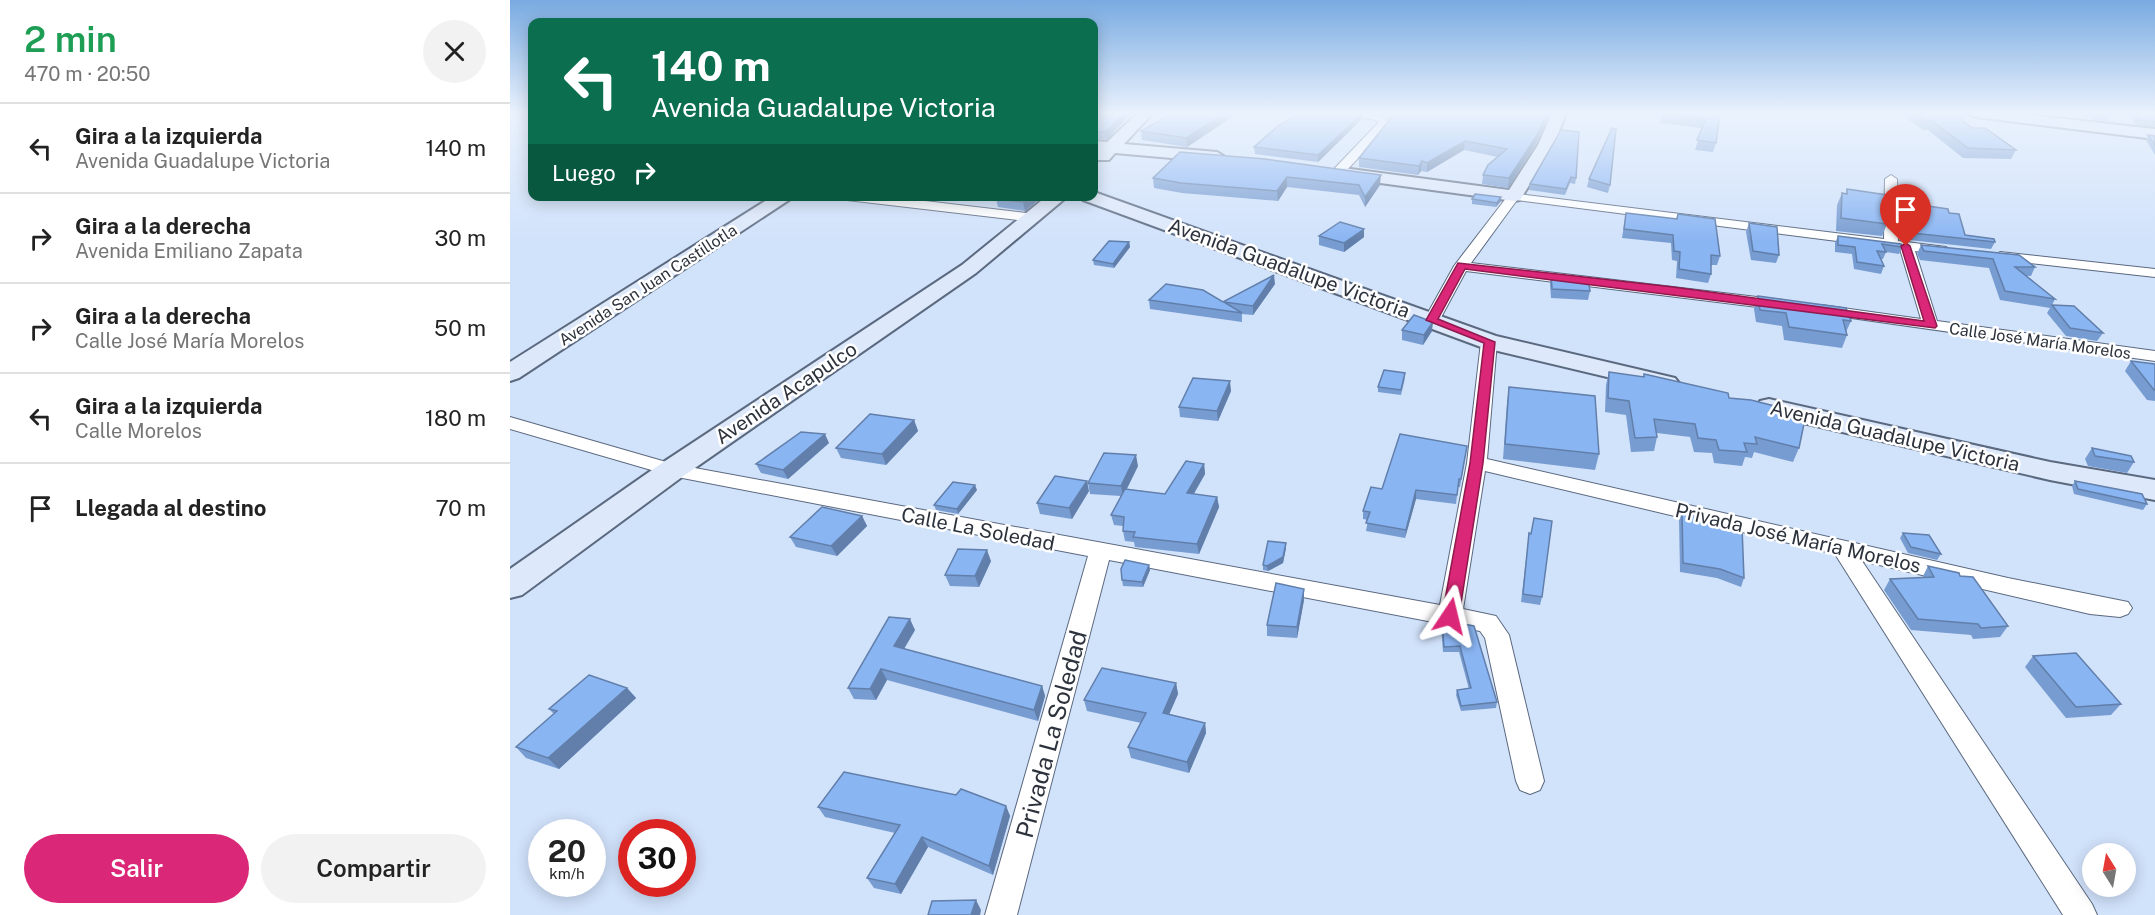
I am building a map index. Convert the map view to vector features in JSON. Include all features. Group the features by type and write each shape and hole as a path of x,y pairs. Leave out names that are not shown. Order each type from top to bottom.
{"street":[{"path":"1201,156 1235,159"},
{"path":"1338,172 1354,156"},
{"path":"1432,320 1461,266 1514,196 1539,156"},
{"path":"1317,169 1955,252"},
{"path":"1891,179 1898,245 1931,326"},
{"name":"Avenida Guadalupe Victoria","path":"1098,199 1490,342 1691,389"},
{"name":"Avenida San Juan Castillotla","path":"510,355 754,201"},
{"name":"Avenida San Juan Castillotla","path":"510,373 778,201"},
{"path":"890,201 1035,218"},
{"name":"Avenida Acapulco","path":"510,586 672,470 969,269 1054,201"},
{"path":"1990,255 2155,273"},
{"name":"Calle José María Morelos","path":"1461,266 1540,277 1673,290 2155,356"},
{"path":"1450,616 1477,463 1490,342"},
{"name":"Avenida Guadalupe Victoria","path":"1743,401 2050,471 2155,490"},
{"name":"Calle La Soledad","path":"510,423 672,470 1488,623 1497,635 1530,781"},
{"name":"Privada José María Morelos","path":"1477,463 2008,587 2090,605 2120,608"},
{"path":"1842,548 2081,915"},
{"name":"Privada La Soledad","path":"1001,915 1100,552"}],"building":[{"path":"1176,156 1225,156 1265,159 1381,175 1365,197 1359,185 1287,177 1277,191 1181,183 1153,178"},
{"path":"1361,156 1440,156 1427,163 1422,161 1419,166 1359,158"},
{"path":"1499,156 1524,156 1509,178 1483,175 1488,165"},
{"path":"1546,156 1577,156 1576,178 1571,177 1566,189 1530,184"},
{"path":"1600,156 1613,156 1610,185 1589,179"},
{"path":"1847,189 1887,195 1885,211 1887,211 1887,224 1841,218 1842,193 1847,194"},
{"path":"1475,194 1501,197 1497,203 1472,199"},
{"path":"1928,206 1948,209 1949,213 1959,214 1965,235 1994,239 1995,242 1903,232 1903,214 1929,210"},
{"path":"1626,213 1677,219 1678,214 1715,219 1720,256 1711,255 1711,274 1679,269 1680,252 1674,251 1673,235 1624,229"},
{"path":"1340,222 1364,229 1344,243 1319,236"},
{"path":"1749,223 1777,227 1779,255 1753,251"},
{"path":"1838,236 1901,244 1902,247 1882,244 1886,252 1877,251 1884,266 1857,262 1855,247 1838,245"},
{"path":"1109,241 1129,242 1113,264 1093,260"},
{"path":"1921,245 2019,255 2035,267 2015,267 2055,299 2005,291 1993,259 1924,251"},
{"path":"1551,274 1588,279 1590,291 1552,289"},
{"path":"1274,275 1253,306 1224,302 1242,313 1149,300 1166,284 1203,290 1223,302"},
{"path":"1758,296 1846,308 1851,321 1843,320 1847,335 1789,327 1786,313 1760,310"},
{"path":"2052,305 2074,306 2103,333 2070,328"},
{"path":"1414,315 1433,322 1424,335 1402,330"},
{"path":"2131,361 2155,364 2155,390 2154,390"},
{"path":"1384,370 1405,373 1401,390 1378,387"},
{"path":"1609,372 1644,377 1644,374 1728,393 1729,398 1751,400 1806,414 1799,448 1755,437 1757,444 1744,443 1747,452 1719,450 1716,440 1698,438 1695,424 1654,419 1657,437 1635,438 1629,401 1608,398"},
{"path":"1193,378 1230,381 1217,411 1179,407"},
{"path":"1509,387 1595,396 1599,454 1505,444"},
{"path":"870,414 914,420 882,454 836,448"},
{"path":"801,432 825,434 783,470 756,464"},
{"path":"1400,434 1467,446 1457,495 1416,490 1406,530 1366,523 1370,512 1363,511 1371,487 1382,489"},
{"path":"2092,448 2131,456 2134,462 2095,456"},
{"path":"1104,453 1136,455 1121,486 1088,483"},
{"path":"1186,461 1204,464 1187,493 1217,497 1197,544 1133,537 1135,532 1123,531 1124,517 1111,515 1125,489 1165,494"},
{"path":"1055,476 1087,481 1069,508 1037,503"},
{"path":"2075,481 2142,494 2147,504 2078,489"},
{"path":"953,482 975,485 957,509 934,505"},
{"path":"822,507 862,516 831,546 790,537"},
{"path":"1682,511 1714,518 1715,524 1742,527 1744,578 1720,569 1683,563"},
{"path":"1534,518 1552,521 1542,597 1523,594 1529,533 1531,534"},
{"path":"1903,533 1929,535 1941,554 1911,547"},
{"path":"1268,541 1286,543 1283,557 1267,566 1263,565"},
{"path":"958,549 987,550 975,576 945,575"},
{"path":"1125,560 1149,565 1142,582 1122,580 1121,569"},
{"path":"1928,566 1959,573 1960,576 1973,577 2008,626 1981,628 1978,624 1918,619 1890,579 1934,577"},
{"path":"1276,583 1304,589 1297,627 1267,625"},
{"path":"889,617 910,619 894,646 1042,686 1034,710 881,669 870,689 848,688"},
{"path":"1442,620 1474,626 1497,702 1461,706 1457,690 1471,688 1460,646 1444,647"},
{"path":"2076,653 2121,704 2076,707 2033,656"},
{"path":"1102,668 1176,683 1163,713 1205,723 1187,762 1128,747 1146,713 1084,700"},
{"path":"589,675 627,688 548,758 516,747 557,711 549,709"},
{"path":"844,772 956,795 961,789 1006,806 989,866 922,837 895,884 867,878 900,825 818,807"},
{"path":"976,900 971,915 928,915 932,901"}],"route":[{"path":"1450,616 1477,463 1490,342 1432,320 1461,266 1540,277 1673,290 1931,326 1906,246"}]}
